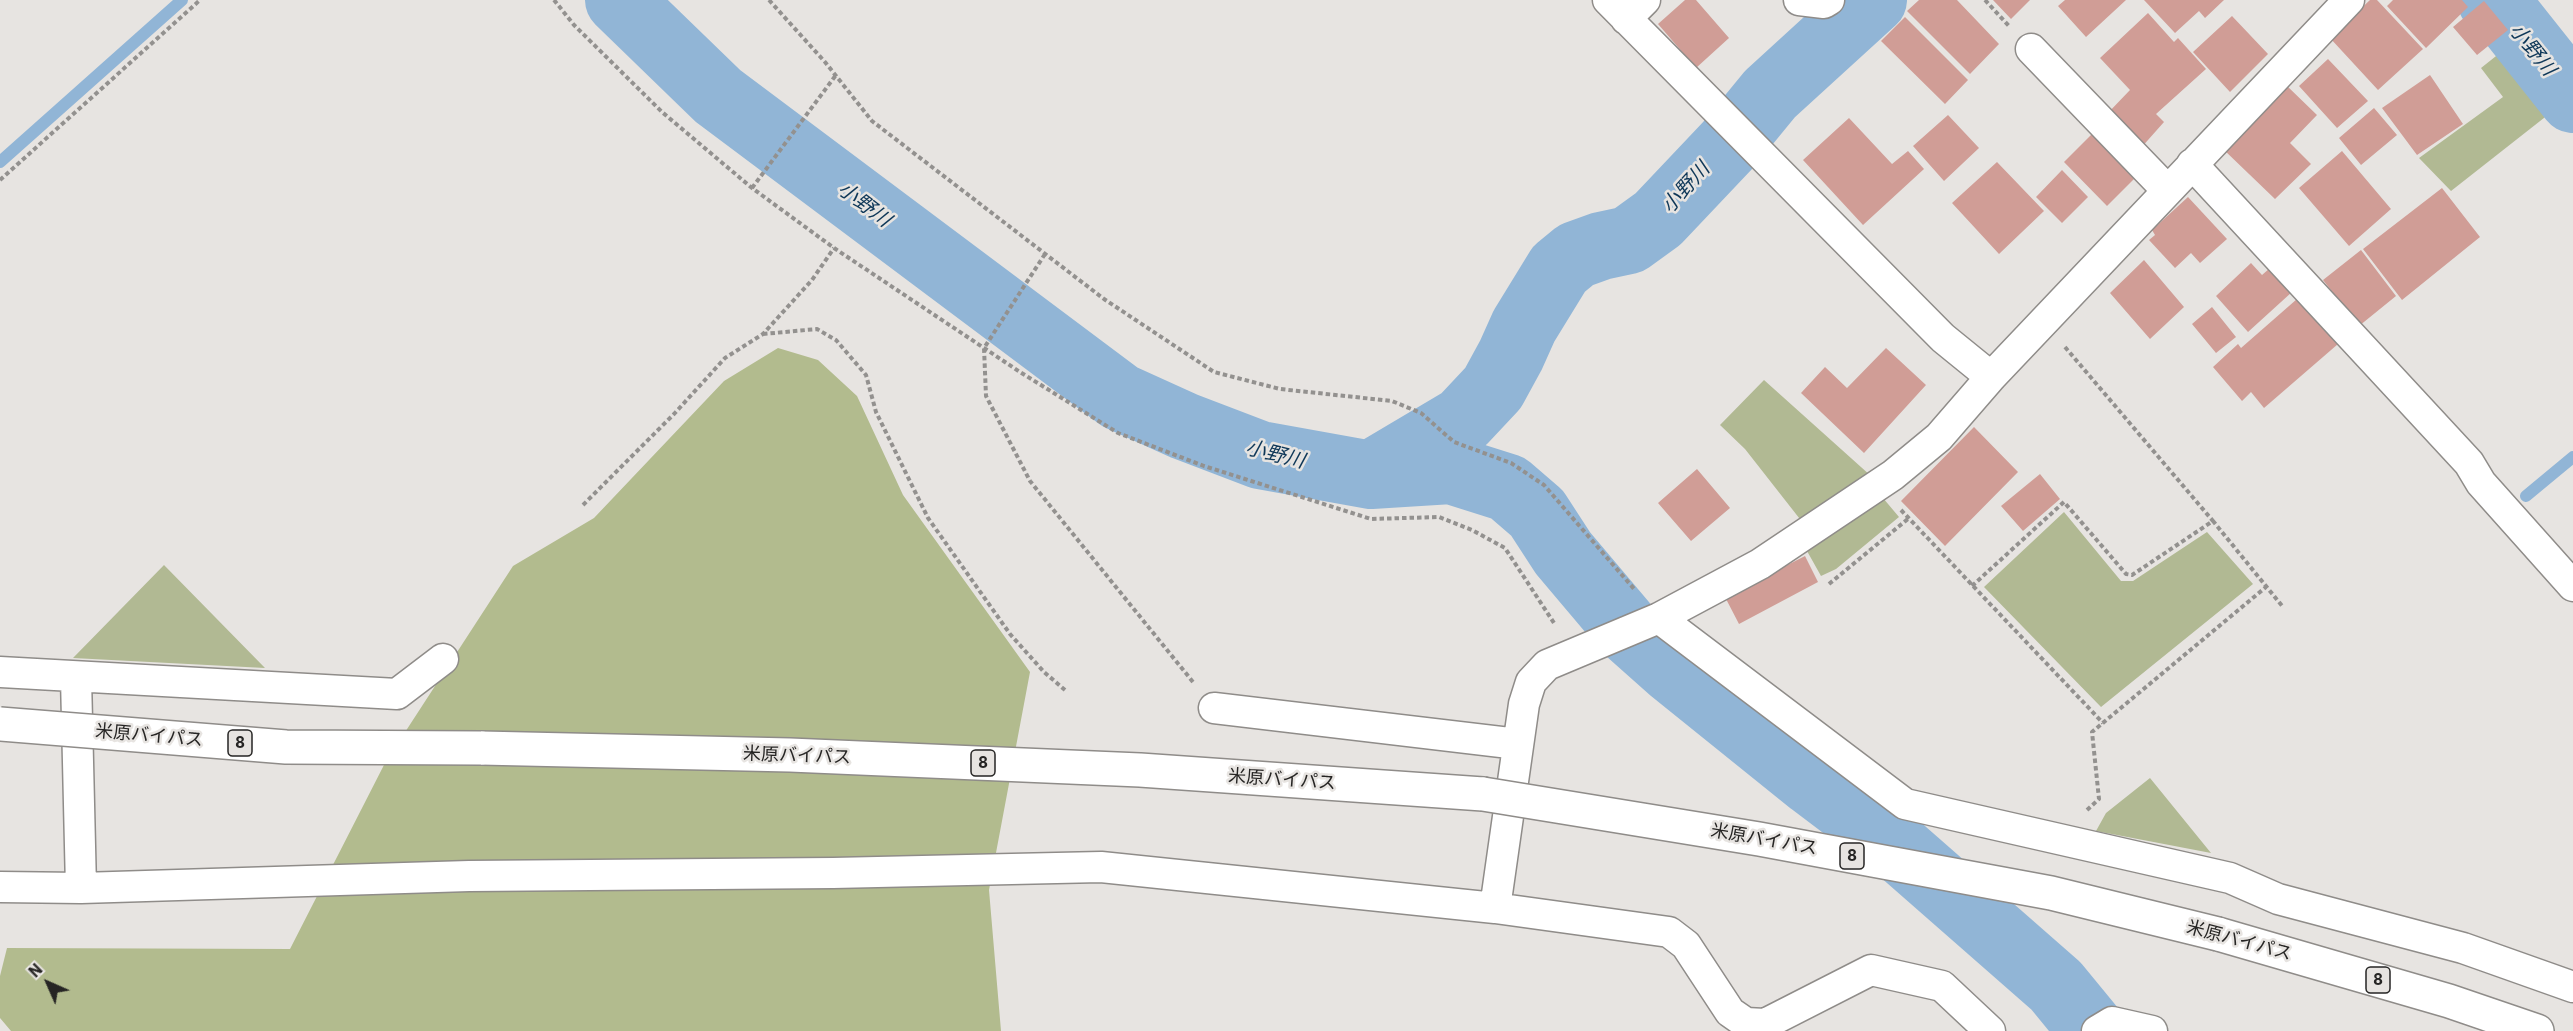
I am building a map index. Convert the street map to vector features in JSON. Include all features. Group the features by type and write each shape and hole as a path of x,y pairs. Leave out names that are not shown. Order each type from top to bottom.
{"highway":[{"name":"米原バイパス","path":"0,724 286,747 481,748 790,755 1140,770 1483,794 1759,839 2040,891 2218,934 2449,1001 2537,1031"}],"street":[{"path":"1799,0 1824,3 1829,0"},
{"path":"1495,908 1524,704 1531,682 1547,665 1654,620 1760,564 1878,486 1939,437 1991,377 2349,0"},
{"path":"1626,6 1742,133 1943,338 1991,377"},
{"path":"2031,49 2167,190"},
{"path":"2192,164 2469,463 2481,483 2573,586"},
{"path":"1654,620 1905,804 2230,878 2278,899 2463,948 2573,987"},
{"path":"0,672 397,694 443,659"},
{"path":"76,678 81,888"},
{"path":"1214,708 1518,744"},
{"path":"0,887 81,888 469,876 833,873 1101,867 1495,908 1669,932 1686,945 1730,1012 1746,1023 1765,1024 1871,970 1942,986 1990,1031"},
{"path":"2104,1027 2152,1031"}],"path":[{"path":"0,180 200,0"},
{"path":"554,0 574,25 662,112 752,188 834,248 984,348 1118,433 1203,466 1371,519 1439,517 1472,530 1504,548 1574,655"},
{"path":"769,0 836,75 872,121 1104,299 1214,372 1280,389 1392,401 1421,413 1454,442 1511,463 1544,485 1654,620"},
{"path":"752,188 836,75"},
{"path":"583,505 674,414 725,358 763,334 812,280 834,248"},
{"path":"1045,254 984,348 987,396 1030,481 1214,708"},
{"path":"2044,322 2283,607"},
{"path":"763,334 817,329 836,340 866,375 876,412 928,518 1010,634 1044,672 1065,690"},
{"path":"1878,486 2103,723"},
{"path":"1972,586 2064,502 2126,574 2132,575 2213,521"},
{"path":"1829,584 1909,518"},
{"path":"2066,841 2067,829 2099,800 2092,732 2266,587"}],"green space":[{"path":"2515,41 2563,103 2451,191 2419,158 2503,97 2481,68"},
{"path":"778,348 818,360 857,396 903,495 1030,672 989,890 1001,1031 11,1031 0,1018 0,976 7,948 290,949 385,763 513,566 594,518 724,381"},
{"path":"1764,380 1871,476 1803,523 1745,449 1720,425"},
{"path":"1883,498 1899,517 1836,569 1821,576 1807,551"},
{"path":"2064,512 2121,581 2133,581 2207,532 2253,584 2101,707 1984,587"},
{"path":"164,565 265,668 73,658"},
{"path":"2150,778 2211,853 2096,831 2106,813"}],"building":[{"path":"1685,0 1696,0 1729,38 1696,68 1658,24"},
{"path":"1919,0 1957,0 1999,44 1970,74 1907,11"},
{"path":"1993,0 2030,0 2011,19"},
{"path":"2065,0 2126,0 2086,37 2058,6"},
{"path":"2144,0 2224,0 2205,18 2199,11 2175,33"},
{"path":"2370,0 2377,0 2423,49 2378,90 2330,38"},
{"path":"2393,0 2462,0 2468,7 2426,48 2387,6"},
{"path":"2484,1 2508,30 2477,55 2453,27"},
{"path":"2148,13 2174,42 2178,38 2206,69 2156,114 2164,122 2140,149 2106,115 2130,90 2100,58"},
{"path":"2232,16 2268,54 2230,92 2193,52"},
{"path":"1905,17 1968,80 1945,104 1881,41"},
{"path":"2328,59 2368,101 2337,128 2299,86"},
{"path":"2430,75 2463,124 2417,155 2382,108"},
{"path":"2286,85 2317,115 2290,143 2311,164 2275,199 2223,149"},
{"path":"2374,108 2397,135 2361,165 2339,138"},
{"path":"1948,115 1979,148 1944,181 1913,146"},
{"path":"1849,118 1892,164 1908,151 1924,169 1863,225 1803,160"},
{"path":"2097,129 2139,174 2107,206 2064,162"},
{"path":"2342,151 2391,209 2349,246 2299,188"},
{"path":"1997,162 2044,211 1999,254 1952,203"},
{"path":"2062,170 2088,197 2062,223 2036,197"},
{"path":"2442,188 2480,237 2402,300 2363,249"},
{"path":"2188,197 2227,239 2200,263 2191,253 2175,268 2149,240 2155,235 2152,230"},
{"path":"2361,250 2396,296 2359,326 2323,280"},
{"path":"2144,260 2184,307 2150,339 2110,293"},
{"path":"2251,263 2262,275 2270,268 2292,292 2248,332 2216,296"},
{"path":"2297,299 2338,344 2264,408 2251,392 2242,401 2213,367 2238,344 2241,348"},
{"path":"2212,307 2236,337 2216,353 2192,324"},
{"path":"1886,348 1926,385 1864,453 1801,393 1825,367 1847,388"},
{"path":"1974,427 2018,472 1945,546 1901,501"},
{"path":"1697,469 1730,508 1691,541 1658,503"},
{"path":"2040,474 2060,499 2023,531 2001,506"},
{"path":"1805,556 1818,582 1739,624 1725,597"}],"waterway":[{"path":"0,162 182,0"},
{"path":"619,0 718,96 1120,397 1184,426 1260,455 1371,475 1451,470 1508,488 1537,513 1563,553 1628,630 1673,670 1812,782 1894,844 2056,986 2093,1031"},
{"name":"小野川","path":"1377,471 1463,420 1493,388 1524,326 1559,269 1576,255 1601,246 1629,240 1658,219 1729,144 1770,94 1873,0"},
{"name":"小野川","path":"2491,0 2512,22 2573,99"},
{"path":"2526,496 2573,457"}]}
